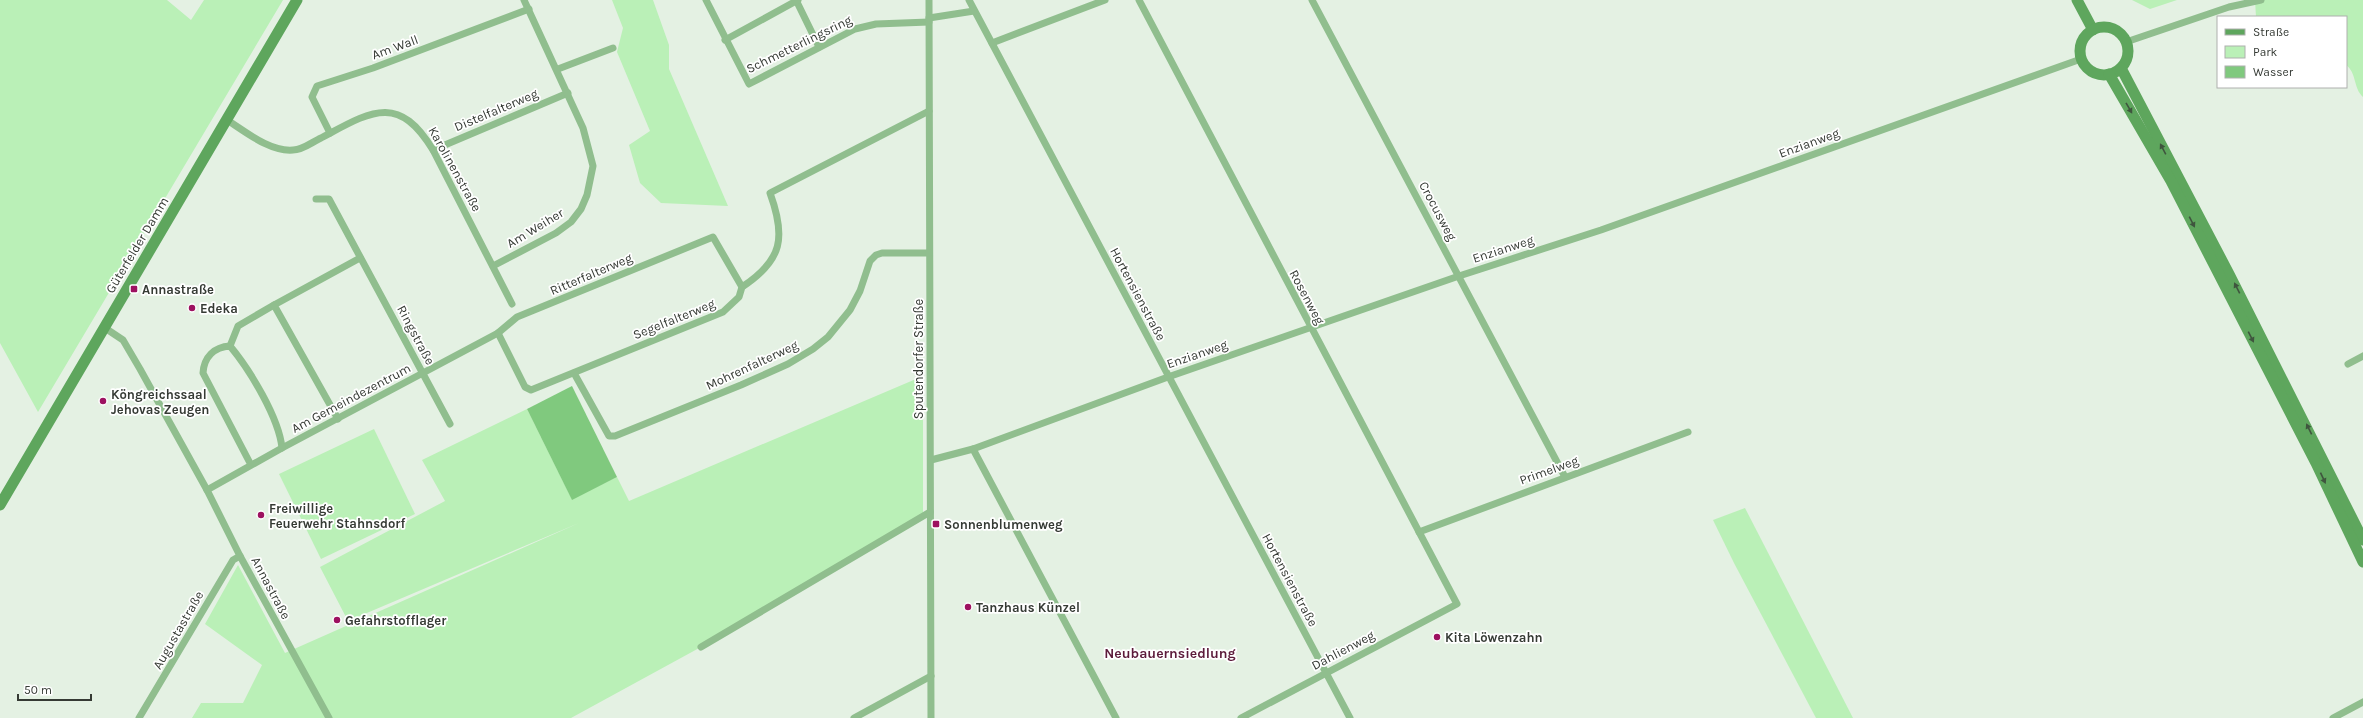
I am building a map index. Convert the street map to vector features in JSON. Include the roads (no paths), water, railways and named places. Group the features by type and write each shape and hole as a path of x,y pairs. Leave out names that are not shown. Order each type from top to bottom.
{"main road":[{"name":"Güterfelder Damm","path":"0,505 297,0"},
{"path":"2077,0 2093,30"},
{"path":"2099,28 2112,29 2122,36 2126,42 2127,55 2121,68 2109,74 2095,73 2088,69 2081,57 2082,42 2093,30 2099,28"},
{"path":"2121,68 2287,386 2363,540"},
{"path":"2109,74 2171,181 2316,463 2363,562"}],"street":[{"name":"Am Weiher","path":"493,266 556,233 571,222 581,209 591,181 593,166 588,140 558,69 524,0"},
{"name":"Schmetterlingsring","path":"706,0 725,40 749,84 819,47 865,26 929,20"},
{"path":"725,40 797,0 819,47"},
{"name":"Sputendorfer Straße","path":"929,0 932,718"},
{"name":"Hortensienstraße","path":"968,0 1350,718"},
{"path":"992,43 1105,0"},
{"name":"Rosenweg","path":"1138,0 1457,604"},
{"name":"Crocusweg","path":"1312,0 1565,477"},
{"path":"2126,42 2229,7 2261,0"},
{"name":"Am Wall","path":"330,133 312,97 317,86 373,68 529,9"},
{"path":"929,20 974,10"},
{"path":"558,69 613,48"},
{"name":"Enzianweg","path":"931,460 973,449 1168,377 1459,276 1608,227 2081,59 2081,57"},
{"name":"Distelfalterweg","path":"433,150 568,93"},
{"name":"Segelfalterweg","path":"498,333 525,387 532,390 723,312 739,296 742,287 760,275 775,254 780,233 777,213 770,193 929,111"},
{"name":"Karolinenstraße","path":"227,120 277,149 300,149 368,114 387,112 405,117 422,132 433,150 512,304"},
{"name":"Ringstraße","path":"316,199 329,199 450,424"},
{"name":"Ritterfalterweg","path":"431,369 498,333 517,318 713,237 742,287"},
{"name":"Mohrenfalterweg","path":"574,373 609,436 615,436 742,385 788,364 813,349 828,337 850,310 860,291 870,261 876,254 929,253"},
{"path":"251,465 204,373 204,363 209,355 223,346 230,346 238,326 360,258"},
{"path":"274,306 338,419"},
{"name":"Annastraße","path":"104,328 123,340 207,490 240,556 329,718"},
{"name":"Am Gemeindezentrum","path":"230,346 246,367 280,430 282,448"},
{"path":"2348,364 2363,356"},
{"name":"Am Gemeindezentrum","path":"207,490 282,448 431,369"},
{"name":"Primelweg","path":"1419,532 1688,432"},
{"path":"973,449 1116,718"},
{"path":"701,647 930,512"},
{"name":"Augustastraße","path":"139,718 233,560 240,556"},
{"name":"Dahlienweg","path":"1240,718 1457,604"},
{"path":"854,718 931,676"},
{"path":"2333,718 2363,702"}],"water":[{"path":"572,386 617,477 572,500 527,409"}],"place":[{"name":"Annastraße","path":"134,289"},
{"name":"Edeka","path":"192,308"},
{"name":"Köngreichssaal Jehovas Zeugen","path":"103,401"},
{"name":"Freiwillige Feuerwehr Stahnsdorf","path":"261,515"},
{"name":"Sonnenblumenweg","path":"936,524"},
{"name":"Tanzhaus Künzel","path":"968,607"},
{"name":"Gefahrstofflager","path":"337,620"},
{"name":"Kita Löwenzahn","path":"1437,637"}],"district":[{"name":"Neubauernsiedlung","path":"1170,653"}]}
